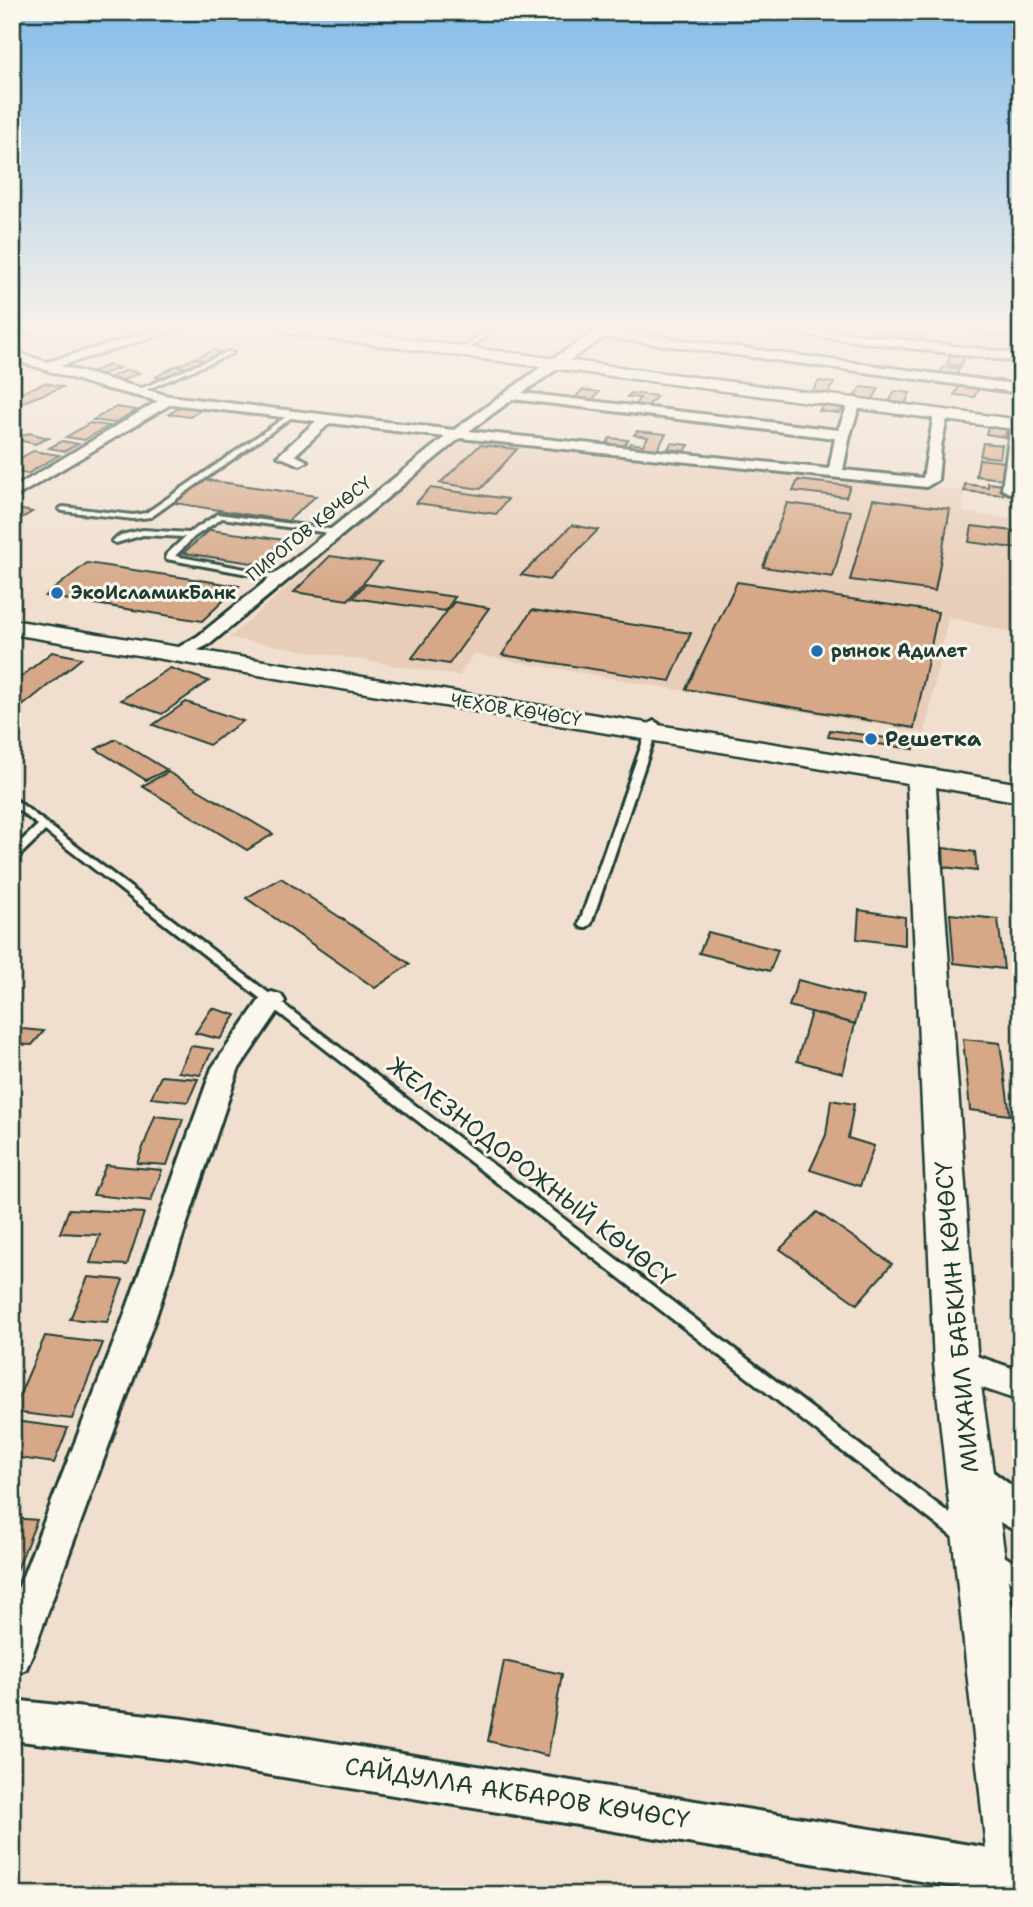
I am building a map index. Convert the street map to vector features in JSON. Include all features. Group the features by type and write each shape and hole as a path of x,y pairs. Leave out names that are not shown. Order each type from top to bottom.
{"main road":[{"path":"962,417 1020,425"},
{"name":"ЧЕХОВ КӨЧӨСҮ","path":"12,618 926,774 1021,793"},
{"name":"ЧЕХОВ КӨЧӨСҮ","path":"12,627 192,650"},
{"path":"926,774 1021,782"},
{"name":"МИХАИЛ БАБКИН КӨЧӨСҮ","path":"926,774 956,1364 968,1474 1014,1760 1020,1881"}],"street":[{"path":"12,495 141,417"},
{"path":"299,417 926,483 931,480 940,417"},
{"name":"ПИРОГОВ КӨЧӨСҮ","path":"192,650 480,417"},
{"path":"693,417 843,435"},
{"path":"835,473 850,417"},
{"path":"300,461 285,456 326,420"},
{"path":"1009,489 1020,425"},
{"path":"12,1655 139,1320 225,1068 272,1000"},
{"path":"956,1364 1021,1386"},
{"path":"968,1474 1021,1515"},
{"name":"САЙДУЛЛА АКБАРОВ КӨЧӨСҮ","path":"12,1720 185,1740 1020,1881"}],"lane":[{"path":"63,509 133,517 148,515 289,417"},
{"path":"279,578 169,557 191,535 214,518 230,516 336,532"},
{"path":"116,541 127,534 138,533 191,535"},
{"path":"585,924 652,728"},
{"name":"ЖЕЛЕЗНОДОРОЖНЫЙ КӨЧӨСҮ","path":"12,800 1021,1579"},
{"path":"12,857 44,825"}],"shaded area":[{"path":"458,437 964,491 963,512 1021,520 1021,635 948,617 925,733 473,654 459,676 229,638"}],"building":[{"path":"98,417 125,417 114,423 93,420"},
{"path":"90,423 109,426 84,440 66,437"},
{"path":"988,427 1007,429 1005,437 986,434"},
{"path":"637,431 666,434 656,451 627,448 630,443 643,445 648,437 634,435"},
{"path":"29,433 49,438 35,444 14,439"},
{"path":"610,438 628,440 623,447 605,445"},
{"path":"62,441 78,444 65,451 49,448"},
{"path":"671,443 689,445 685,451 668,449"},
{"path":"983,443 1002,445 1000,458 980,456"},
{"path":"480,445 517,449 481,489 440,483"},
{"path":"33,451 59,455 27,474 12,471 12,463"},
{"path":"979,459 1005,462 1003,479 976,476"},
{"path":"200,479 316,496 288,521 168,502"},
{"path":"798,480 850,486 846,497 793,491"},
{"path":"988,483 1003,485 1003,495 964,491 965,484 988,487"},
{"path":"430,488 508,499 496,514 416,503"},
{"path":"873,499 950,509 935,591 850,580"},
{"path":"787,503 851,511 833,577 763,567"},
{"path":"18,509 32,512 12,524 12,512"},
{"path":"572,525 598,530 549,580 521,575"},
{"path":"972,526 1021,532 1021,549 969,542"},
{"path":"210,530 284,540 259,564 183,553"},
{"path":"330,556 381,563 348,600 294,592"},
{"path":"87,563 239,586 202,621 45,596"},
{"name":"рынок Адилет","path":"737,582 938,612 914,728 686,689"},
{"path":"365,584 455,597 445,611 353,598"},
{"path":"454,602 489,608 449,664 412,658"},
{"path":"532,610 691,633 670,681 502,655"},
{"path":"52,652 82,658 20,708 12,706 12,684"},
{"path":"170,668 209,681 162,714 121,700"},
{"path":"186,702 243,721 209,745 153,725"},
{"name":"Решетка","path":"830,730 914,742 914,749 828,737"},
{"path":"116,739 167,770 146,780 96,749"},
{"path":"168,772 273,834 247,850 142,786"},
{"path":"1014,806 1021,808 1021,862 1013,860"},
{"path":"943,848 975,852 977,871 944,867"},
{"path":"281,878 410,964 375,988 246,898"},
{"path":"859,910 905,917 905,945 857,939"},
{"path":"950,914 998,919 1004,969 954,963"},
{"path":"708,932 778,950 770,971 699,953"},
{"path":"798,980 863,997 855,1024 789,1006"},
{"path":"212,1008 236,1015 220,1039 195,1033"},
{"path":"811,1012 855,1024 843,1073 797,1061"},
{"path":"12,1028 44,1031 32,1045 12,1044"},
{"path":"963,1039 1000,1043 1010,1115 970,1110"},
{"path":"191,1046 213,1049 200,1075 178,1072"},
{"path":"161,1076 198,1079 188,1102 151,1098"},
{"path":"831,1100 854,1104 848,1138 874,1146 860,1186 810,1170 826,1135"},
{"path":"155,1116 183,1119 167,1165 137,1163"},
{"path":"106,1165 162,1170 151,1201 93,1195"},
{"path":"69,1209 144,1213 127,1265 90,1263 100,1235 60,1233"},
{"path":"817,1212 892,1264 857,1304 780,1249"},
{"path":"88,1277 123,1280 107,1322 70,1319"},
{"path":"45,1336 103,1343 72,1419 12,1412"},
{"path":"15,1421 68,1428 54,1463 12,1457 12,1428"},
{"path":"12,1518 37,1520 12,1582"},
{"path":"504,1661 562,1674 548,1756 488,1741"}],"place":[{"name":"ЭкоИсламикБанк","path":"57,593"},
{"name":"рынок Адилет","path":"817,651"},
{"name":"Решетка","path":"871,739"}]}
